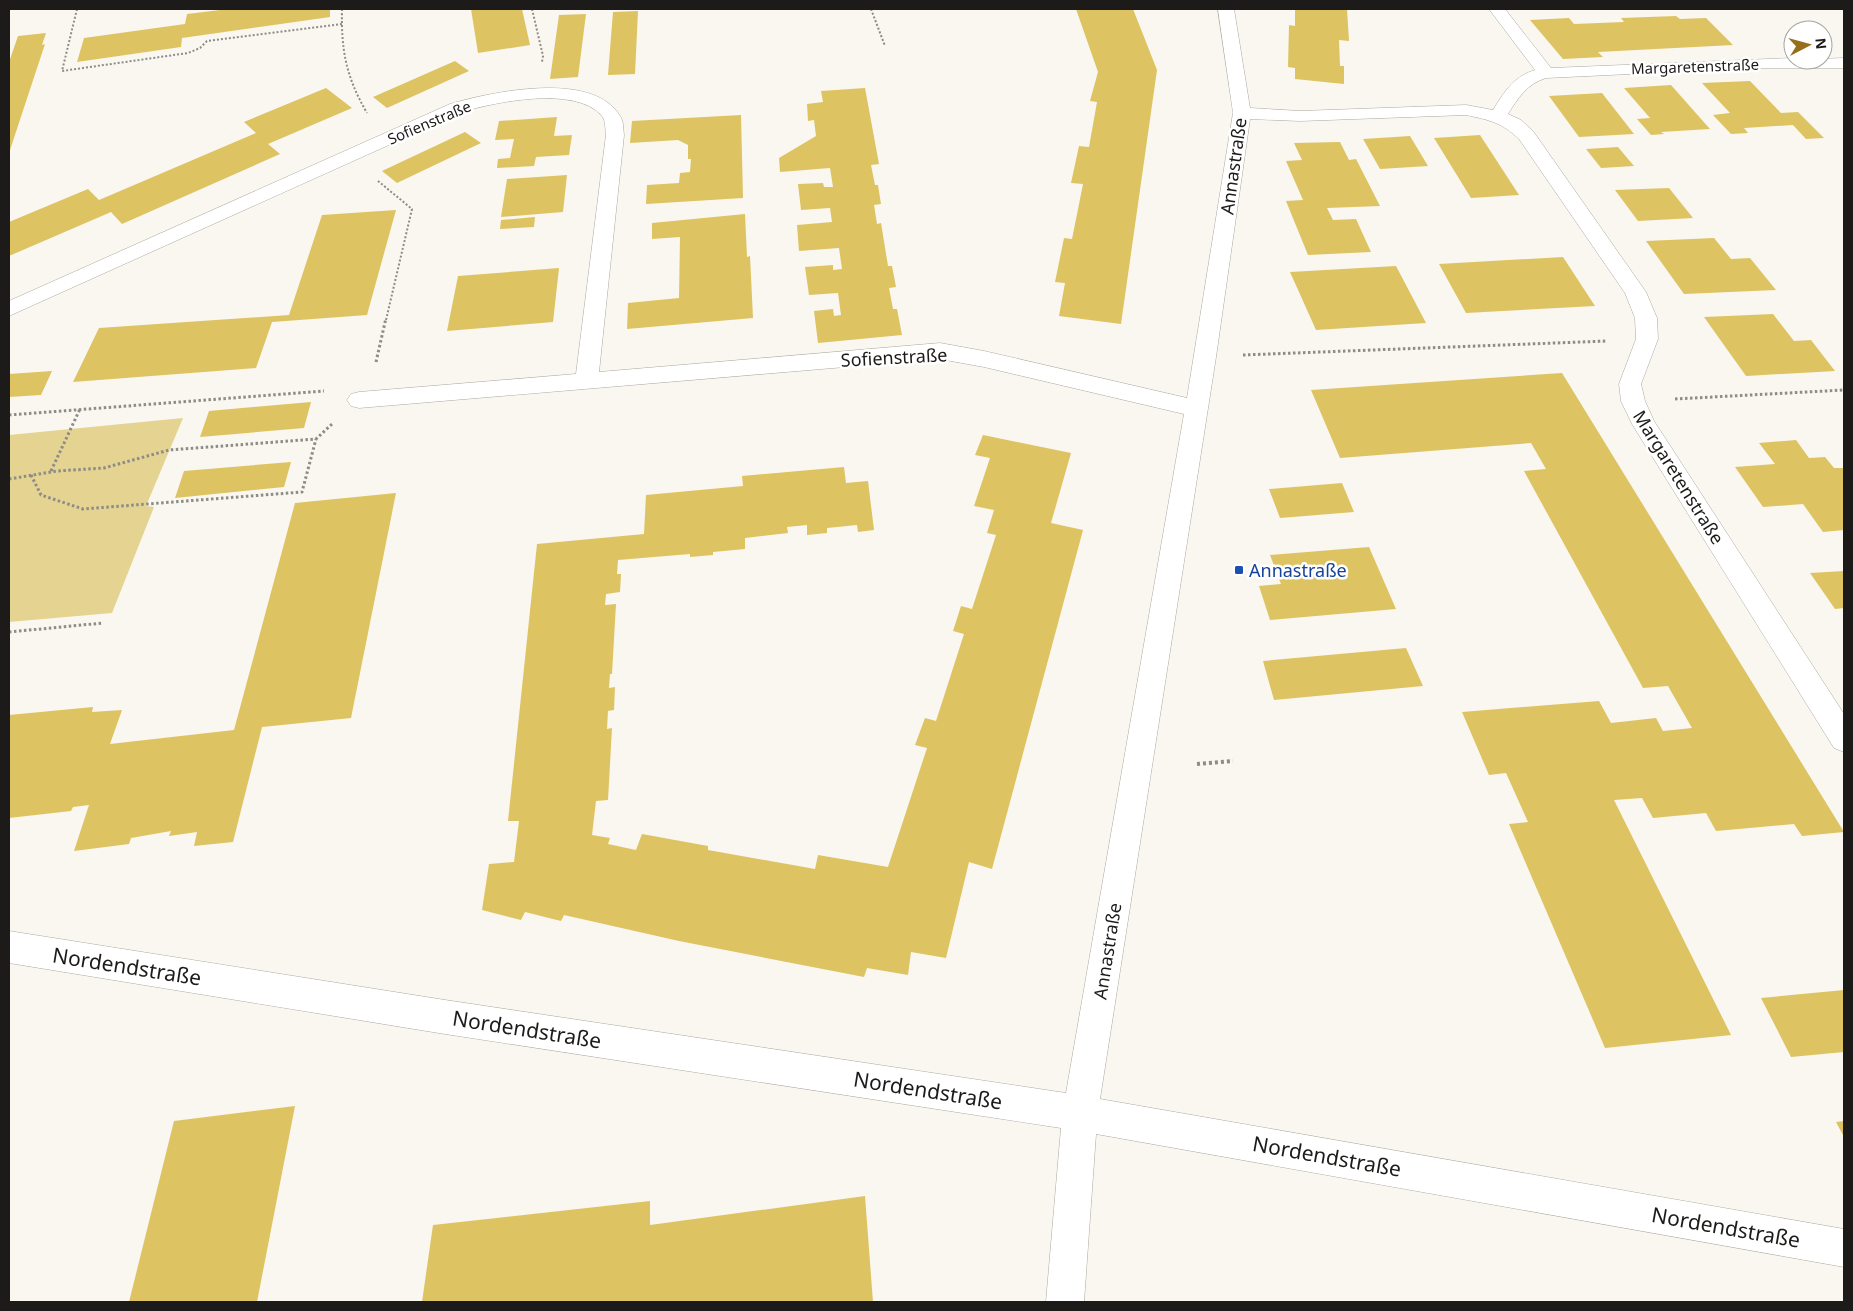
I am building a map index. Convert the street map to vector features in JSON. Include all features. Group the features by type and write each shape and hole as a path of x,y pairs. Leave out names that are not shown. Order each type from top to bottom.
{"street":[{"name":"Annastraße","path":"1065,1302 1080,1113 1205,357 1242,113 1226,9"},
{"path":"1497,9 1546,73"},
{"name":"Margaretenstraße","path":"1498,116 1511,94 1525,79 1546,73 1756,64 1844,63"},
{"name":"Sofienstraße","path":"9,309 456,108 486,100 535,94 563,94 586,99 602,107 613,118 614,135 587,381"},
{"name":"Margaretenstraße","path":"1242,113 1300,116 1466,110 1485,112 1498,116 1514,124 1526,135 1635,292 1646,318 1647,339 1630,384 1633,401 1644,424 1844,739"},
{"name":"Sofienstraße","path":"363,400 940,351 984,359 1196,409"},
{"name":"Nordendstraße","path":"9,947 445,1017 1080,1113 1844,1248"}],"path":[{"path":"77,9 62,71 188,53 200,48 207,42 342,24"},
{"path":"342,9 344,66 360,101 384,141"},
{"path":"532,9 543,56 535,94"},
{"path":"871,9 885,46"},
{"path":"9,479 50,472 104,468 169,450 316,439 363,400 412,209 349,156"},
{"path":"1205,357 1647,339"},
{"path":"9,415 320,390 363,400"},
{"path":"1633,401 1844,390"},
{"path":"50,472 80,409"},
{"path":"31,475 41,495 82,509 302,492 316,439"},
{"path":"9,632 103,623"},
{"path":"1197,764 1233,761"}],"shaded area":[{"path":"183,418 146,506 154,507 112,613 9,622 9,435"}],"building":[{"path":"228,9 330,9 330,17 182,38 181,47 77,62 84,38 185,24 187,14"},
{"path":"471,9 522,9 530,45 478,53"},
{"path":"1076,9 1133,9 1157,70 1121,324 1059,316 1065,283 1055,282 1064,238 1072,239 1083,184 1071,183 1079,146 1089,147 1097,102 1090,101 1098,72"},
{"path":"1295,9 1347,9 1349,41 1339,40 1340,66 1344,66 1344,84 1295,79 1295,68 1288,67 1289,25 1295,26"},
{"path":"638,11 635,74 608,75 613,12"},
{"path":"586,14 578,77 550,79 559,15"},
{"path":"1676,16 1680,19 1706,18 1733,45 1598,52 1603,57 1563,59 1530,20 1569,18 1574,24 1624,22 1621,18"},
{"path":"46,33 42,45 45,44 9,153 9,62 18,36"},
{"path":"455,61 469,71 387,108 373,97"},
{"path":"1750,81 1781,113 1798,112 1824,138 1806,139 1793,125 1744,128 1748,133 1731,134 1713,115 1730,113 1702,83"},
{"path":"1671,85 1710,129 1661,132 1664,134 1651,135 1637,119 1650,118 1624,88"},
{"path":"326,88 352,108 268,144 280,154 122,224 111,212 9,256 9,222 88,189 99,200 256,133 244,122"},
{"path":"865,88 879,164 871,165 875,185 878,185 881,204 874,205 877,224 881,223 888,266 892,266 896,287 889,288 893,309 897,309 902,335 818,343 814,311 833,309 834,316 841,315 838,293 809,295 805,267 833,265 833,270 842,269 839,248 799,251 797,225 832,222 830,208 801,210 798,184 823,183 824,187 833,187 830,168 780,172 779,158 816,136 814,120 808,121 807,104 823,102 821,91"},
{"path":"1602,93 1634,134 1579,137 1549,96"},
{"path":"741,115 743,198 646,204 647,185 679,183 680,173 690,172 691,159 688,159 688,145 678,140 630,143 632,121"},
{"path":"557,117 554,136 572,135 569,155 536,157 534,166 497,168 498,159 510,158 514,139 495,140 499,121"},
{"path":"465,132 481,143 397,183 382,171"},
{"path":"1480,135 1519,195 1471,198 1434,138"},
{"path":"1410,136 1428,166 1380,169 1363,139"},
{"path":"1340,142 1349,160 1356,159 1380,206 1327,208 1333,220 1356,219 1371,252 1308,255 1286,201 1303,200 1286,161 1302,160 1294,143"},
{"path":"1618,147 1634,166 1601,168 1586,149"},
{"path":"567,175 563,212 501,217 507,179"},
{"path":"1669,188 1693,218 1638,221 1615,190"},
{"path":"396,210 367,315 272,322 256,368 73,382 99,328 289,315 322,215"},
{"path":"745,214 747,257 750,256 753,318 627,329 628,303 679,298 680,237 652,239 652,223"},
{"path":"535,217 534,227 500,229 501,220"},
{"path":"1714,238 1731,259 1750,258 1776,290 1684,294 1646,241"},
{"path":"1563,257 1595,306 1466,313 1439,264"},
{"path":"1396,266 1426,323 1316,330 1290,272"},
{"path":"559,268 553,322 447,331 458,276"},
{"path":"1773,314 1794,341 1811,340 1835,371 1746,376 1704,317"},
{"path":"52,371 41,395 9,397 9,374"},
{"path":"1562,373 1844,832 1802,836 1794,824 1716,831 1706,813 1653,818 1642,798 1614,800 1731,1035 1605,1048 1509,824 1528,822 1506,773 1489,775 1462,712 1599,701 1611,723 1656,718 1663,731 1692,728 1668,686 1643,688 1524,471 1546,469 1531,443 1340,458 1311,390"},
{"path":"311,402 304,428 200,437 209,411"},
{"path":"983,435 1071,453 1051,523 1083,530 992,869 969,862 946,958 911,952 908,975 867,968 864,977 679,941 564,915 561,921 525,912 521,920 482,910 489,864 514,862 519,821 508,821 537,544 644,534 646,495 743,486 742,476 844,467 846,483 868,481 874,530 858,532 857,525 827,528 827,533 807,535 807,525 787,527 788,533 745,538 745,549 713,552 713,555 690,557 690,554 618,560 617,574 621,574 620,592 606,594 605,605 616,604 612,674 610,674 609,688 615,687 614,710 608,711 607,729 612,728 608,800 596,801 592,835 610,838 608,844 636,850 642,834 708,846 708,850 815,869 818,855 888,867 927,748 915,745 925,718 936,721 964,634 953,631 961,606 972,609 996,535 987,533 994,510 974,506 990,458 975,455"},
{"path":"1796,440 1809,458 1825,457 1834,468 1844,468 1844,530 1823,532 1803,504 1763,507 1735,467 1775,464 1759,443"},
{"path":"291,462 284,487 175,498 184,471"},
{"path":"1342,483 1354,512 1280,518 1269,489"},
{"path":"396,493 351,718 262,727 233,842 194,846 197,832 169,836 171,831 131,838 129,844 74,851 89,805 73,807 71,811 9,818 9,715 93,707 92,712 122,710 110,744 234,730 295,503"},
{"path":"1369,547 1396,609 1270,620 1259,586 1281,584 1270,555"},
{"path":"1844,571 1844,608 1835,609 1810,573"},
{"path":"1406,648 1423,686 1274,700 1263,661"},
{"path":"1844,990 1844,1052 1791,1057 1761,998"},
{"path":"295,1106 257,1302 129,1302 174,1121"},
{"path":"1844,1121 1844,1137 1836,1122"},
{"path":"865,1196 873,1302 422,1302 433,1225 650,1201 650,1225"}],"place":[{"name":"Annastraße","path":"1239,570"}]}
